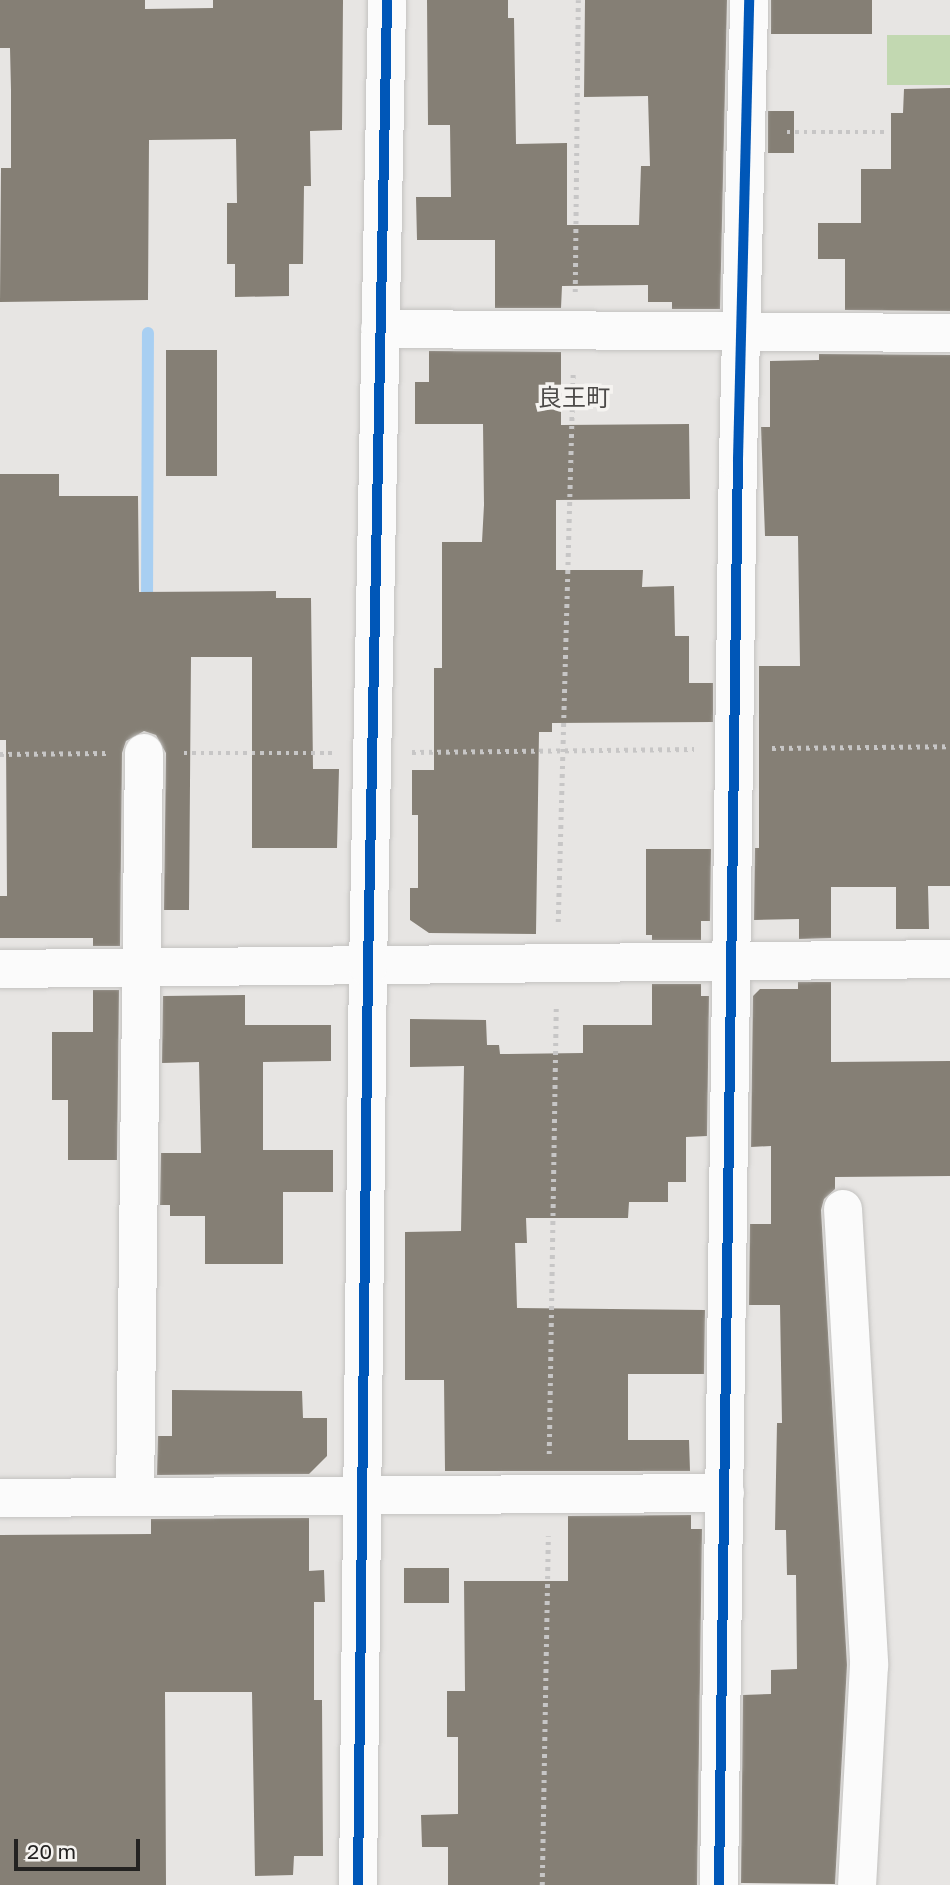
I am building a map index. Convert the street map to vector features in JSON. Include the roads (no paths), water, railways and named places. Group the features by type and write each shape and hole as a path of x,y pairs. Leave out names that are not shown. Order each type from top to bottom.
{"street":[{"path":"358,1885 360,1494 368,967 387,0"},
{"path":"719,1885 741,330 749,0"},
{"path":"380,329 950,333"},
{"path":"135,1497 144,753"},
{"path":"0,968 368,967 950,959"},
{"path":"843,1209 869,1665 856,1885"},
{"path":"0,1499 725,1493"}],"waterway":[{"path":"147,606 148,333"}],"district":[{"name":"良王町","path":"574,397"}]}
